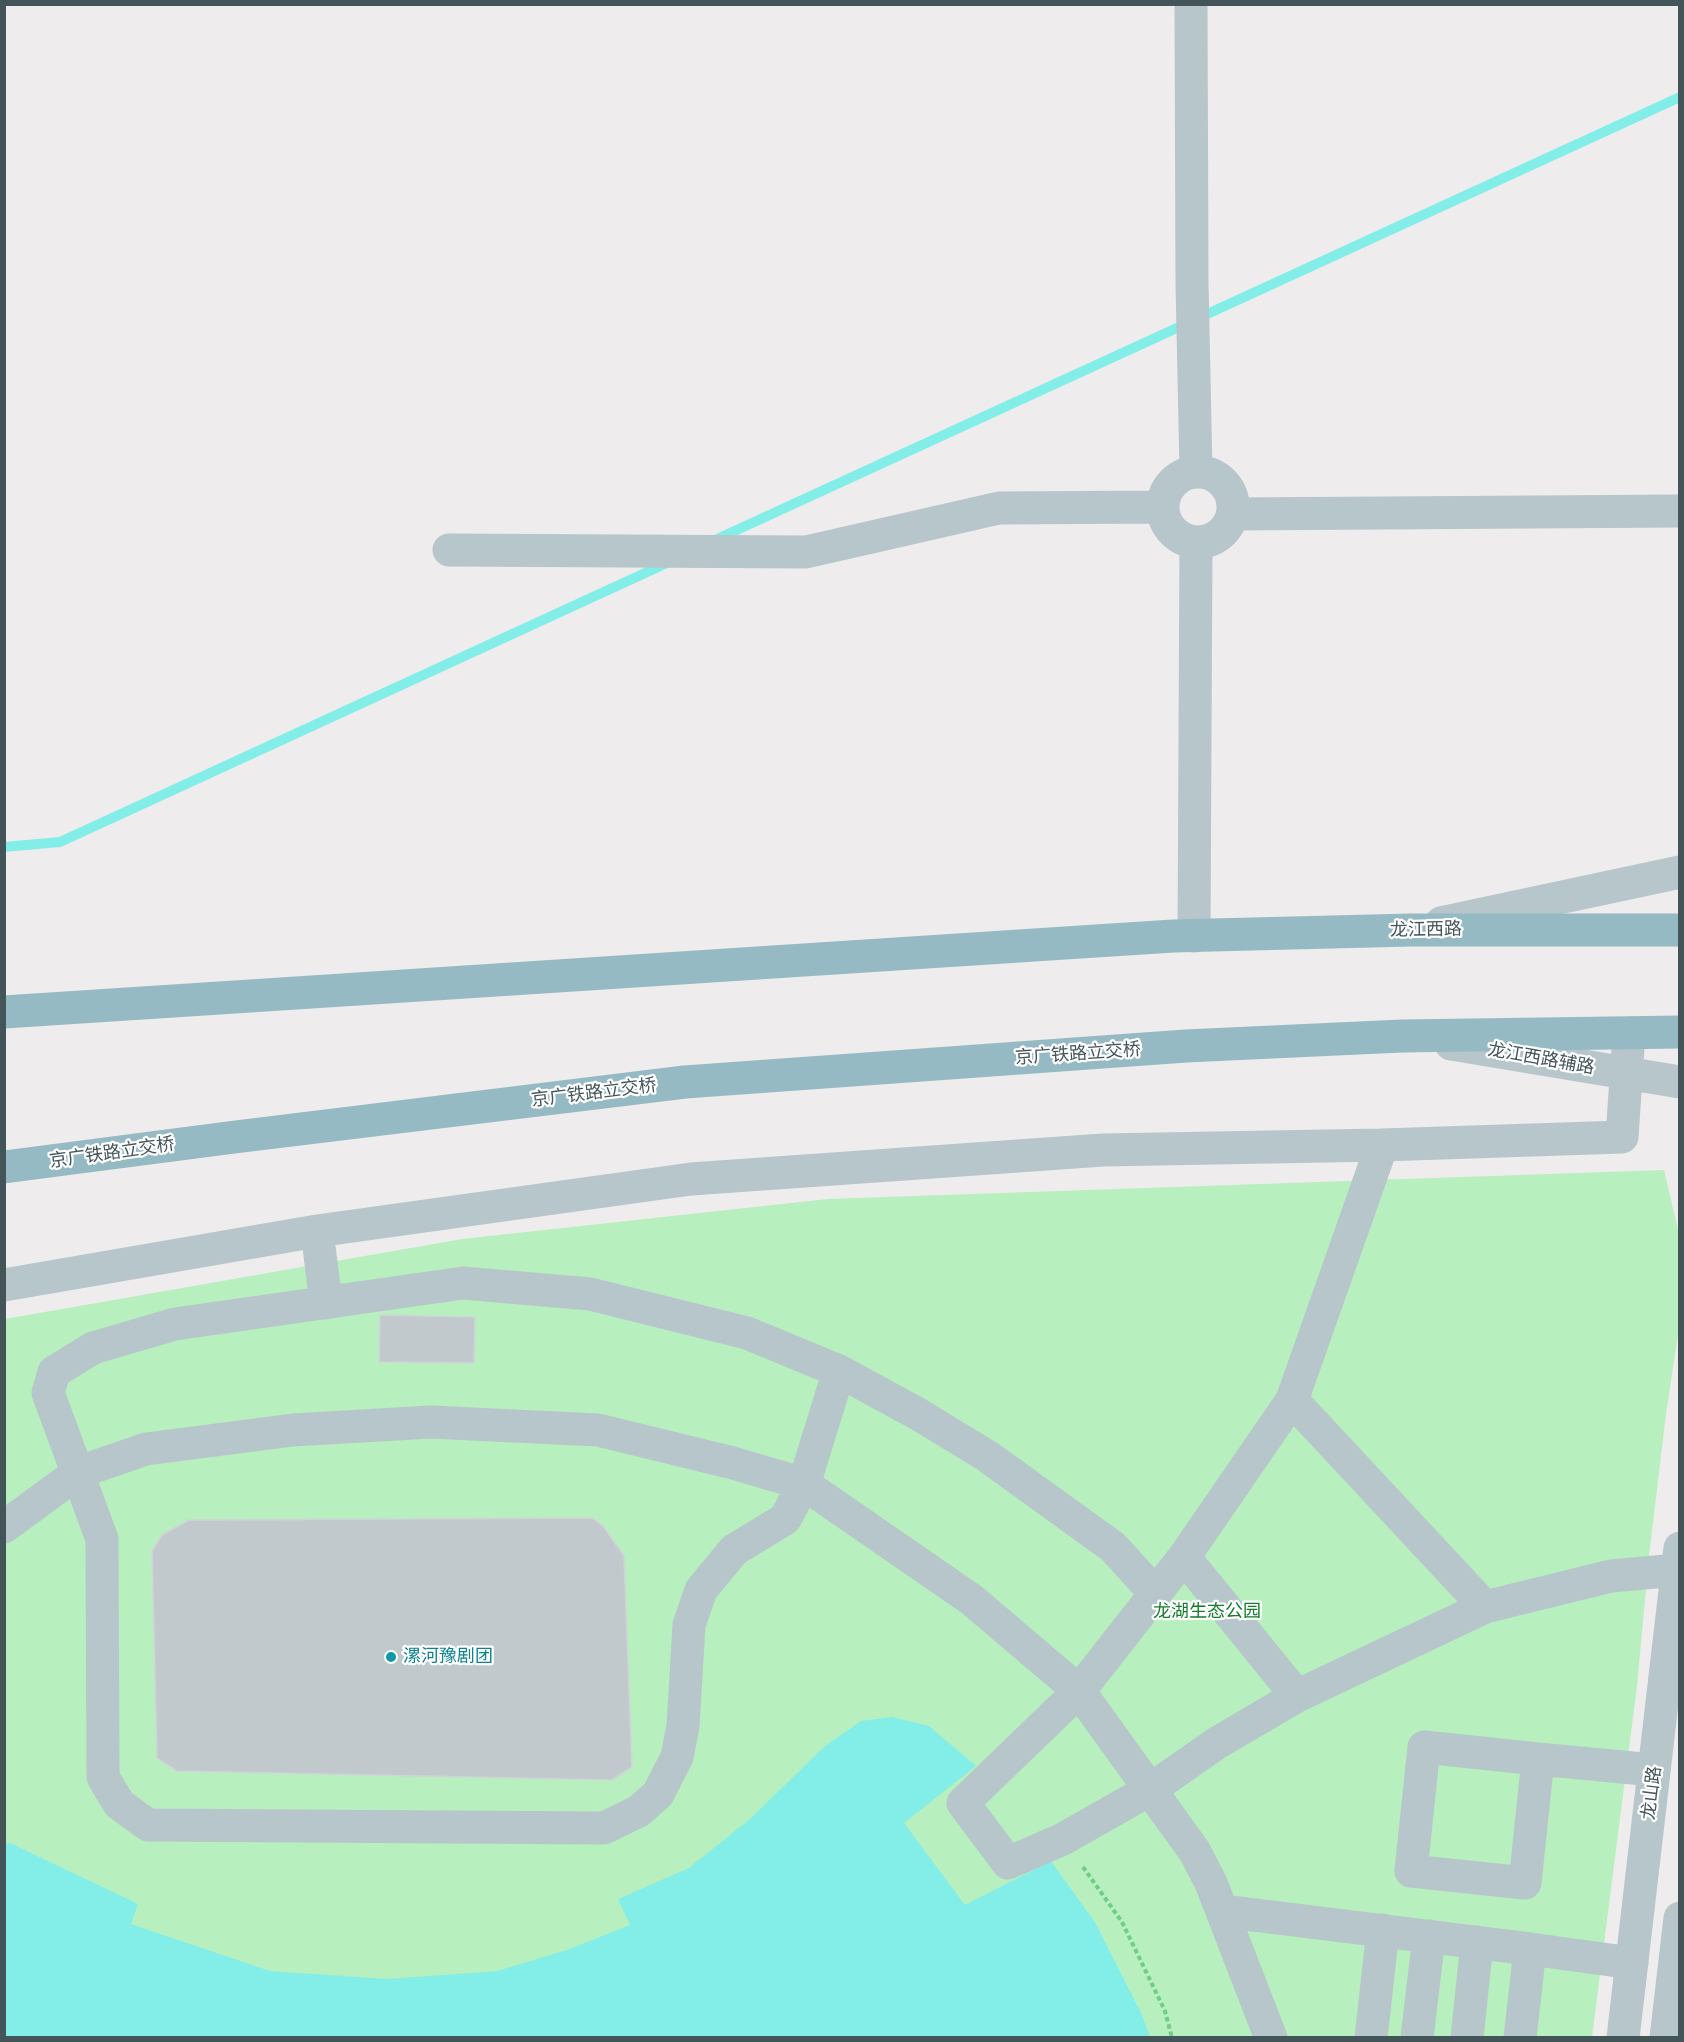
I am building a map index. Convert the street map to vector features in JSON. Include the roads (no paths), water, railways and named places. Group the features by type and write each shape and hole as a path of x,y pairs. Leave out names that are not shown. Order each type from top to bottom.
{"highway":[{"name":"龙江西路","path":"1183,936 1411,930 1680,930"},
{"path":"4,1012 1183,936"},
{"path":"1402,1036 1680,1032"},
{"name":"京广铁路立交桥","path":"4,1167 686,1082 1186,1046 1402,1036"}],"street":[{"path":"1191,4 1192,282 1196,471"},
{"path":"1196,471 1207,472 1217,477 1231,493 1233,514 1223,532 1215,538 1196,542 1177,535 1169,527 1164,517 1163,507 1164,496 1176,479 1196,471"},
{"path":"449,550 806,552 999,508 1163,507"},
{"path":"1233,514 1680,511"},
{"path":"1183,936 1196,542"},
{"path":"1411,930 1680,872"},
{"path":"4,1285 318,1231 691,1179 1103,1150 1382,1145 1622,1137 1629,1033"},
{"name":"龙江西路辅路","path":"1402,1036 1680,1082"},
{"path":"1382,1145 1293,1400 1184,1557 1079,1691 963,1803 1008,1863 1063,1839 1151,1789 1217,1743 1298,1696 1485,1607 1678,1559"},
{"path":"318,1231 326,1303"},
{"path":"839,1371 804,1484 785,1518 734,1550 701,1590 689,1625 683,1726 677,1757 658,1794 639,1811 604,1828 148,1825 119,1804 104,1777 102,1539 48,1393 54,1372 93,1348 175,1324 463,1283 590,1294 747,1333 839,1371 918,1414 987,1456 1113,1547 1155,1593"},
{"path":"1293,1400 1485,1607"},
{"path":"4,1527 79,1472 146,1449 293,1430 431,1422 598,1430 733,1463 804,1484 972,1600 1079,1691 1195,1852 1222,1911 1271,2037"},
{"path":"1184,1557 1298,1696"},
{"name":"龙山路","path":"1623,2037 1678,1559"},
{"path":"1538,1759 1525,1883 1411,1871 1424,1747 1654,1770"},
{"path":"1222,1911 1632,1963"},
{"path":"1666,2037 1680,1918"},
{"path":"1371,2037 1383,1930"},
{"path":"1417,2037 1429,1936"},
{"path":"1467,2037 1477,1942"},
{"path":"1520,2037 1530,1949"}],"water":[{"path":"892,1717 929,1726 976,1766 904,1823 965,1905 1051,1861 1096,1924 1141,2013 1150,2037 5,2037 4,1844 10,1843 138,1904 131,1924 270,1971 387,1979 497,1971 567,1950 630,1925 618,1899 689,1868 750,1819 825,1746 861,1721"}],"waterway":[{"path":"715,540 1680,97"},
{"path":"4,847 60,842 669,562"}],"place":[{"name":"漯河豫剧团","path":"391,1657"}],"park label":[{"name":"龙湖生态公园","path":"1207,1612"}]}
